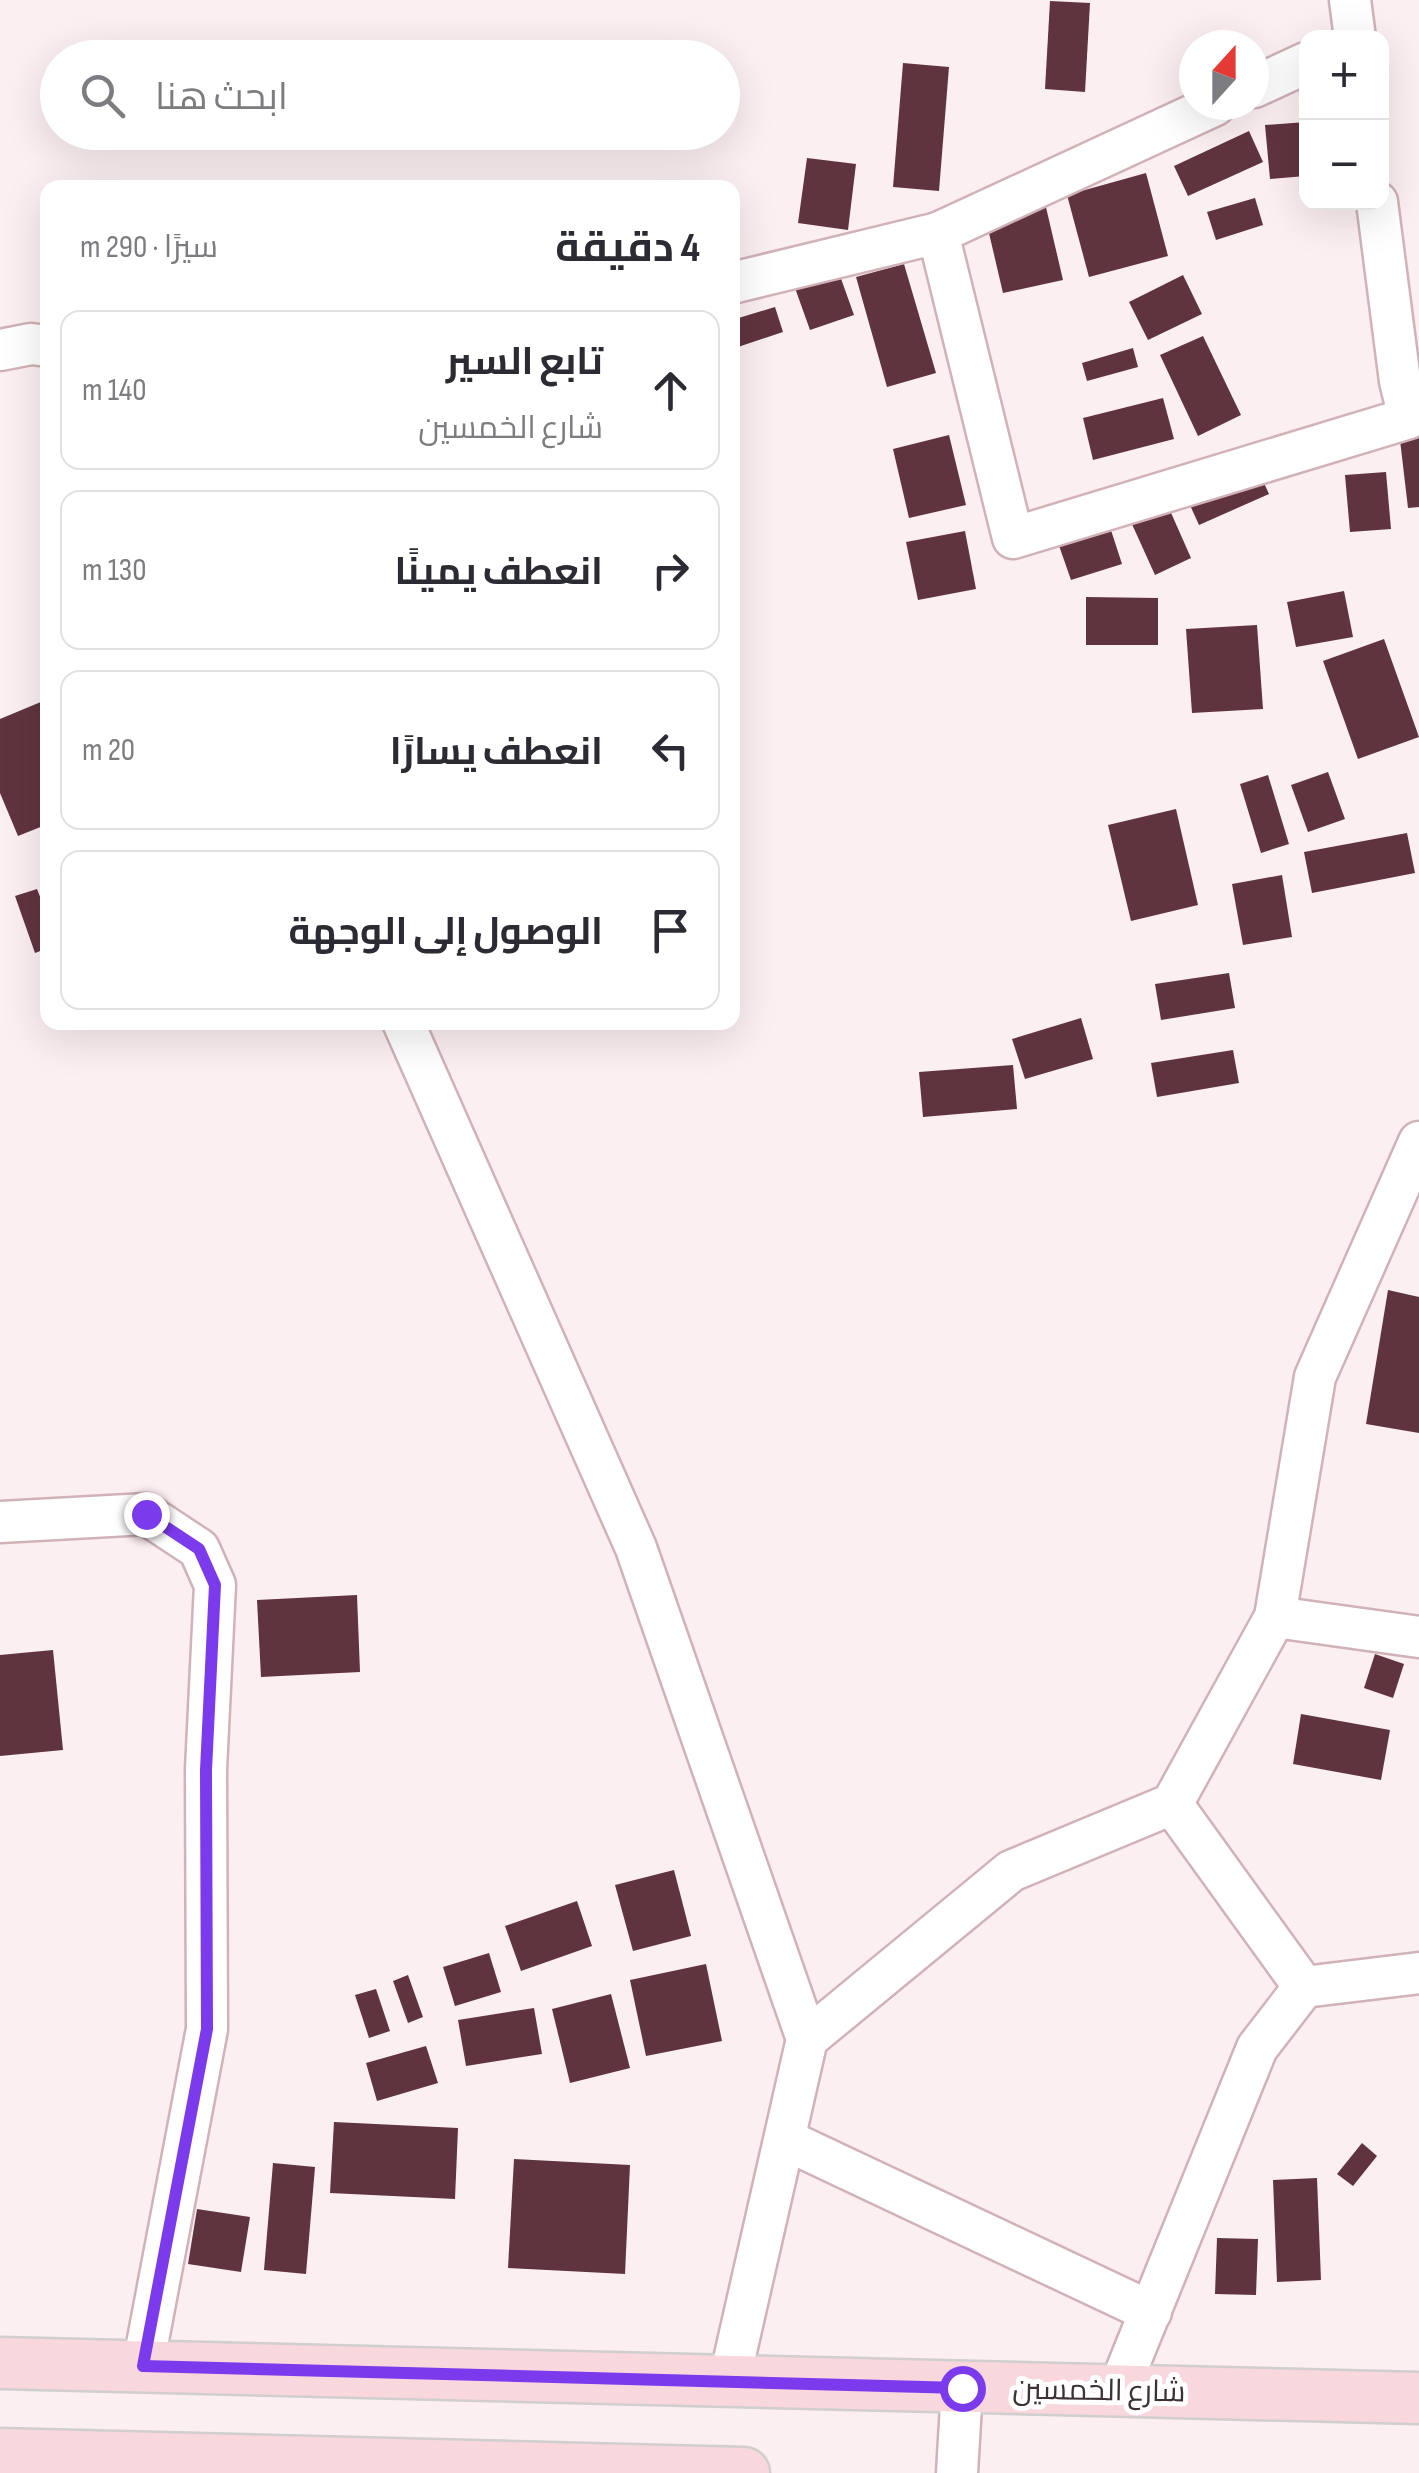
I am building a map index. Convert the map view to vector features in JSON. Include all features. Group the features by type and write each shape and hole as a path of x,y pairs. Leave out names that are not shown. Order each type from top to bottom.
{"main road":[{"name":"شارع الخمسين","path":"0,2362 1419,2398"},
{"path":"0,2454 137,2464 744,2473"}],"street":[{"path":"1350,0 1354,30"},
{"path":"1269,80 1299,66"},
{"path":"740,282 938,233 1183,120"},
{"path":"938,233 1013,538 1409,418 1400,381 1378,210"},
{"path":"0,350 40,345"},
{"path":"407,1030 636,1548 807,2039 729,2382"},
{"path":"807,2039 1011,1871 1172,1804 1276,1617 1316,1377 1419,1142"},
{"path":"0,1522 146,1514 199,1549 215,1585 206,1770 207,2029 143,2366"},
{"path":"1276,1617 1419,1637"},
{"path":"1172,1804 1304,1987"},
{"path":"1118,2392 1257,2048 1304,1987 1419,1973"},
{"path":"786,2140 1151,2312"},
{"path":"957,2473 962,2388"}],"building":[{"path":"1050,1 1090,3 1085,92 1045,89"},
{"path":"903,63 949,67 939,191 893,187"},
{"path":"1299,123 1299,177 1270,179 1265,125"},
{"path":"1249,131 1263,162 1188,196 1174,166"},
{"path":"807,158 856,164 848,230 798,223"},
{"path":"1146,173 1168,256 1089,277 1067,195"},
{"path":"1255,198 1263,225 1216,240 1207,212"},
{"path":"1045,203 1063,280 1003,293 985,216"},
{"path":"904,264 936,373 887,387 856,277"},
{"path":"839,273 854,315 810,330 795,288"},
{"path":"1183,275 1202,314 1148,340 1129,302"},
{"path":"775,307 783,332 740,346 740,318"},
{"path":"1203,336 1241,415 1198,436 1160,355"},
{"path":"1133,348 1138,367 1087,381 1082,363"},
{"path":"1163,398 1174,439 1093,460 1083,418"},
{"path":"1419,420 1419,507 1408,508 1398,423"},
{"path":"949,435 966,505 909,518 893,449"},
{"path":"1254,461 1269,494 1199,525 1184,492"},
{"path":"1386,472 1391,529 1350,532 1345,475"},
{"path":"1168,506 1191,558 1155,575 1131,522"},
{"path":"1108,521 1122,564 1071,580 1056,537"},
{"path":"965,531 976,589 918,600 906,542"},
{"path":"1344,591 1353,637 1296,647 1287,602"},
{"path":"1086,597 1158,598 1158,645 1086,645"},
{"path":"1257,625 1263,709 1192,713 1186,629"},
{"path":"1384,639 1419,737 1358,759 1323,661"},
{"path":"40,702 40,827 18,836 0,793 0,719"},
{"path":"1328,772 1345,819 1308,832 1291,785"},
{"path":"1268,775 1289,844 1261,853 1240,784"},
{"path":"1176,809 1198,905 1131,921 1108,825"},
{"path":"1407,833 1415,873 1312,893 1304,852"},
{"path":"1282,875 1292,937 1243,945 1232,884"},
{"path":"37,889 40,951 35,953 15,896"},
{"path":"1229,973 1235,1008 1161,1020 1155,984"},
{"path":"1081,1018 1093,1059 1025,1079 1012,1039"},
{"path":"1233,1050 1239,1083 1157,1097 1151,1063"},
{"path":"1013,1065 1017,1109 923,1117 919,1072"},
{"path":"1388,1290 1419,1297 1419,1433 1366,1424"},
{"path":"357,1595 360,1672 261,1677 257,1600"},
{"path":"53,1650 63,1750 0,1756 0,1655"},
{"path":"1375,1654 1404,1664 1393,1698 1364,1688"},
{"path":"1301,1714 1390,1730 1381,1780 1293,1764"},
{"path":"674,1870 691,1936 633,1951 615,1885"},
{"path":"577,1901 592,1946 521,1971 505,1926"},
{"path":"489,1953 501,1992 455,2006 443,1967"},
{"path":"706,1964 722,2041 646,2056 630,1980"},
{"path":"408,1975 423,2017 408,2023 393,1981"},
{"path":"376,1989 390,2031 369,2038 355,1995"},
{"path":"611,1994 630,2068 570,2083 552,2009"},
{"path":"534,2008 542,2054 466,2066 458,2020"},
{"path":"426,2046 438,2083 377,2101 366,2063"},
{"path":"334,2122 458,2128 455,2199 330,2193"},
{"path":"1362,2143 1377,2156 1353,2186 1337,2174"},
{"path":"514,2159 630,2165 625,2274 508,2268"},
{"path":"273,2163 315,2167 306,2274 264,2270"},
{"path":"1317,2178 1321,2280 1277,2282 1273,2180"},
{"path":"197,2209 250,2217 241,2272 188,2264"},
{"path":"1217,2238 1258,2239 1256,2295 1215,2294"}],"route":[{"path":"146,1514 199,1549 215,1585 206,1770 207,2029 143,2366 962,2388"}]}
